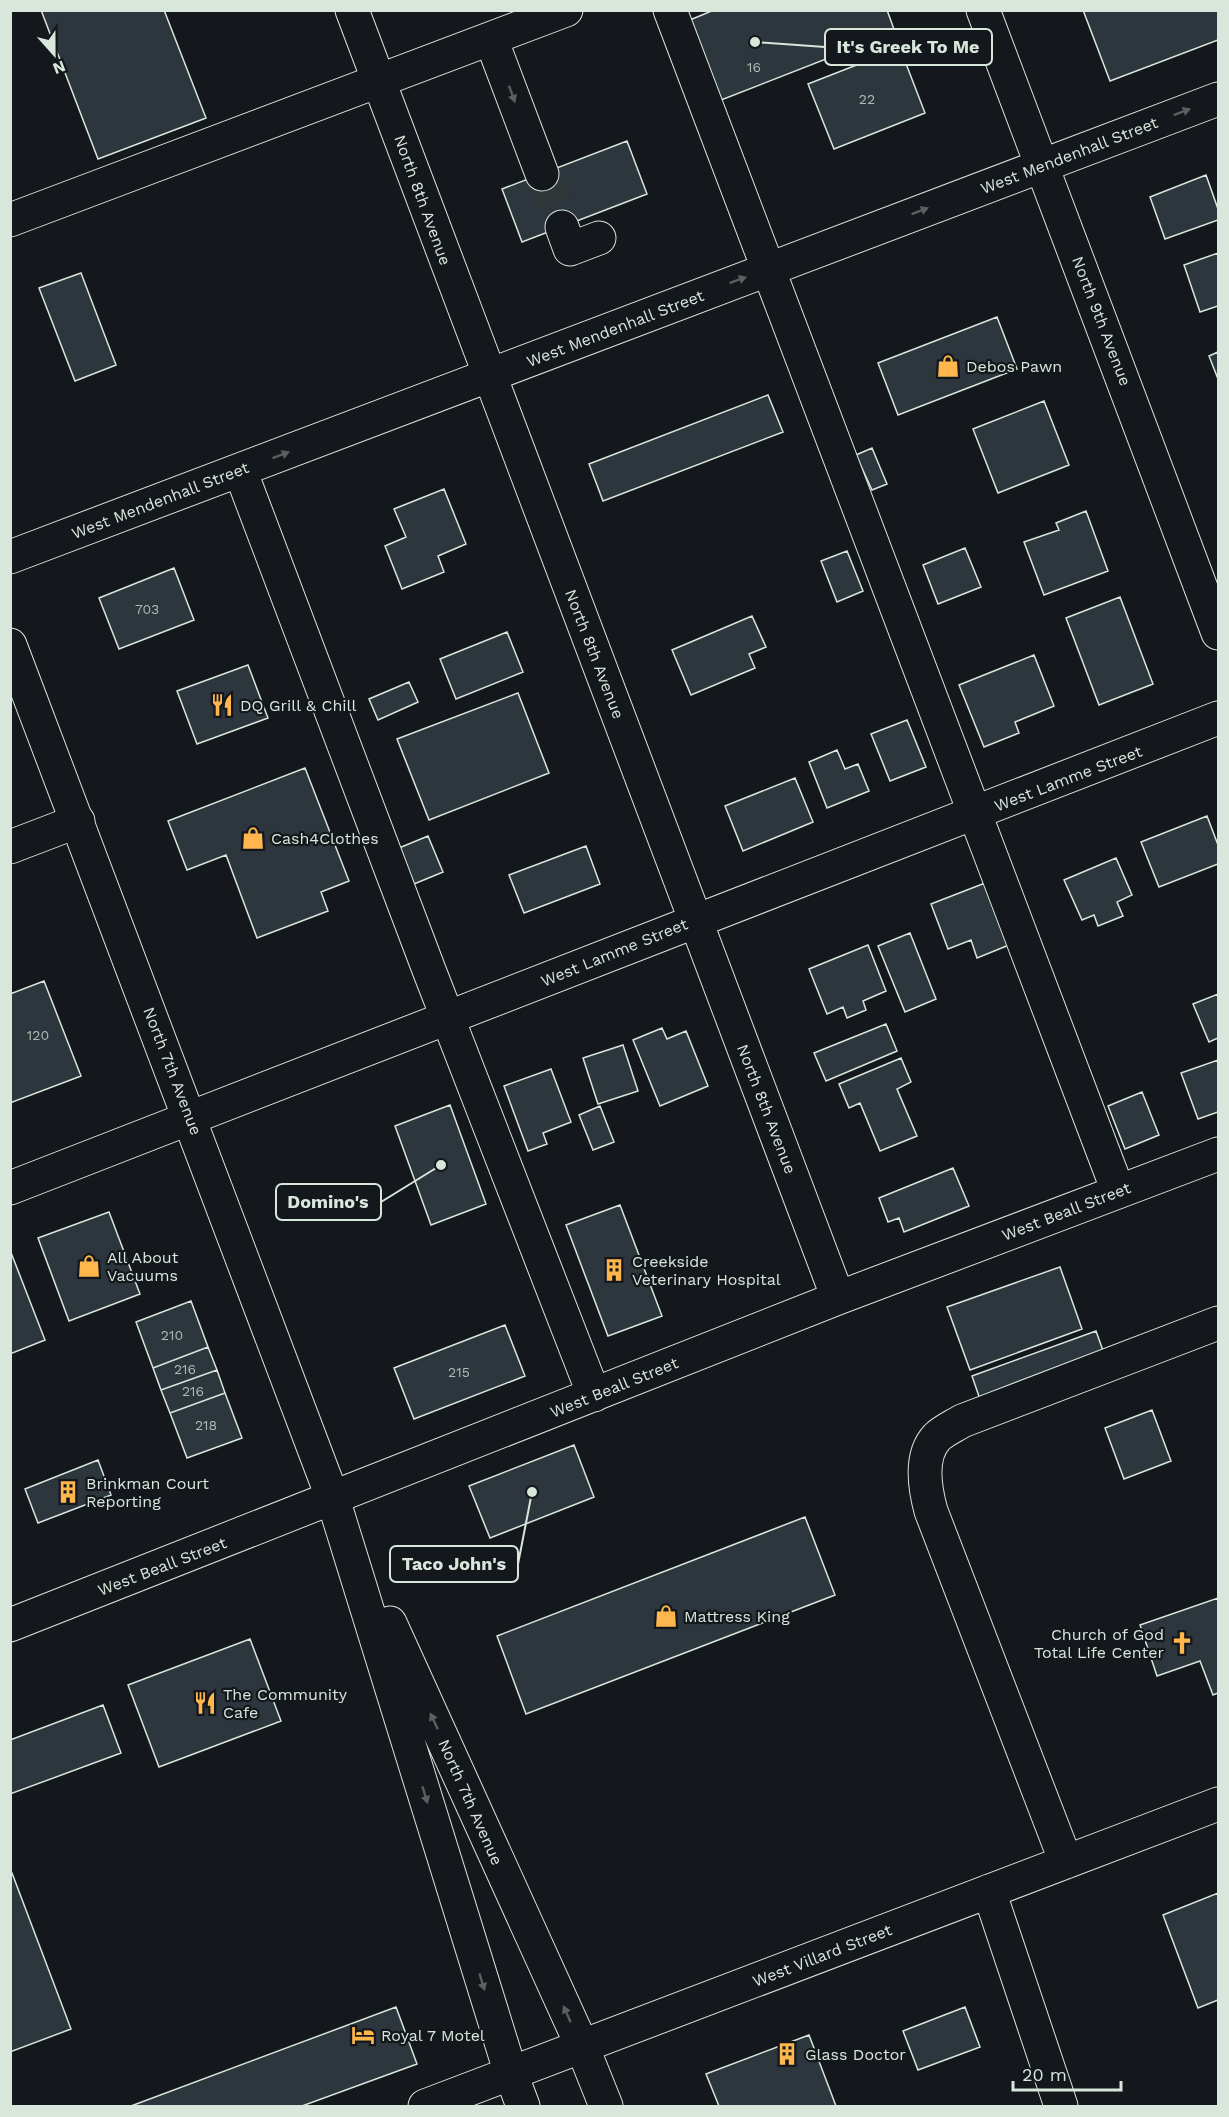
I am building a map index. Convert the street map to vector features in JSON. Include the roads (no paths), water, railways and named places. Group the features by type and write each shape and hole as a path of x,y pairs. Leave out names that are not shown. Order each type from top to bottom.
{"street":[{"name":"North 8th Avenue","path":"352,10 838,1298"},
{"path":"10,220 566,10"},
{"path":"670,10 1118,1191"},
{"name":"North 9th Avenue","path":"983,10 1218,633"},
{"path":"491,39 542,174"},
{"name":"West Mendenhall Street","path":"10,557 1218,99"},
{"path":"562,227 570,249 598,238"},
{"path":"240,470 447,1018 594,1395"},
{"name":"North 7th Avenue","path":"10,645 333,1499 511,2074 523,2106"},
{"name":"West Lamme Street","path":"10,1188 191,1119 696,919 975,814 1218,718"},
{"path":"10,847 78,821"},
{"name":"West Beall Street","path":"10,1625 838,1298 1218,1154"},
{"path":"1066,1862 932,1511 926,1491 928,1451 938,1436 962,1421 1218,1323"},
{"name":"North 7th Avenue","path":"333,1499 582,2046 606,2106"},
{"name":"West Villard Street","path":"425,2106 1218,1804"},
{"path":"989,1891 1061,2106"}],"tunnel":[{"path":"542,174 562,227"}],"place":[{"name":"It's Greek To Me","path":"755,42"},
{"name":"Debos Pawn","path":"948,366"},
{"name":"DQ Grill & Chill","path":"222,705"},
{"name":"Cash4Clothes","path":"253,838"},
{"name":"Domino's","path":"441,1165"},
{"name":"All About Vacuums","path":"89,1266"},
{"name":"Creekside Veterinary Hospital","path":"614,1270"},
{"name":"Brinkman Court Reporting","path":"68,1492"},
{"name":"Taco John's","path":"532,1492"},
{"name":"Mattress King","path":"666,1616"},
{"name":"Church of God Total Life Center","path":"1182,1643"},
{"name":"The Community Cafe","path":"205,1703"},
{"name":"Royal 7 Motel","path":"363,2035"},
{"name":"Glass Doctor","path":"787,2054"}]}
